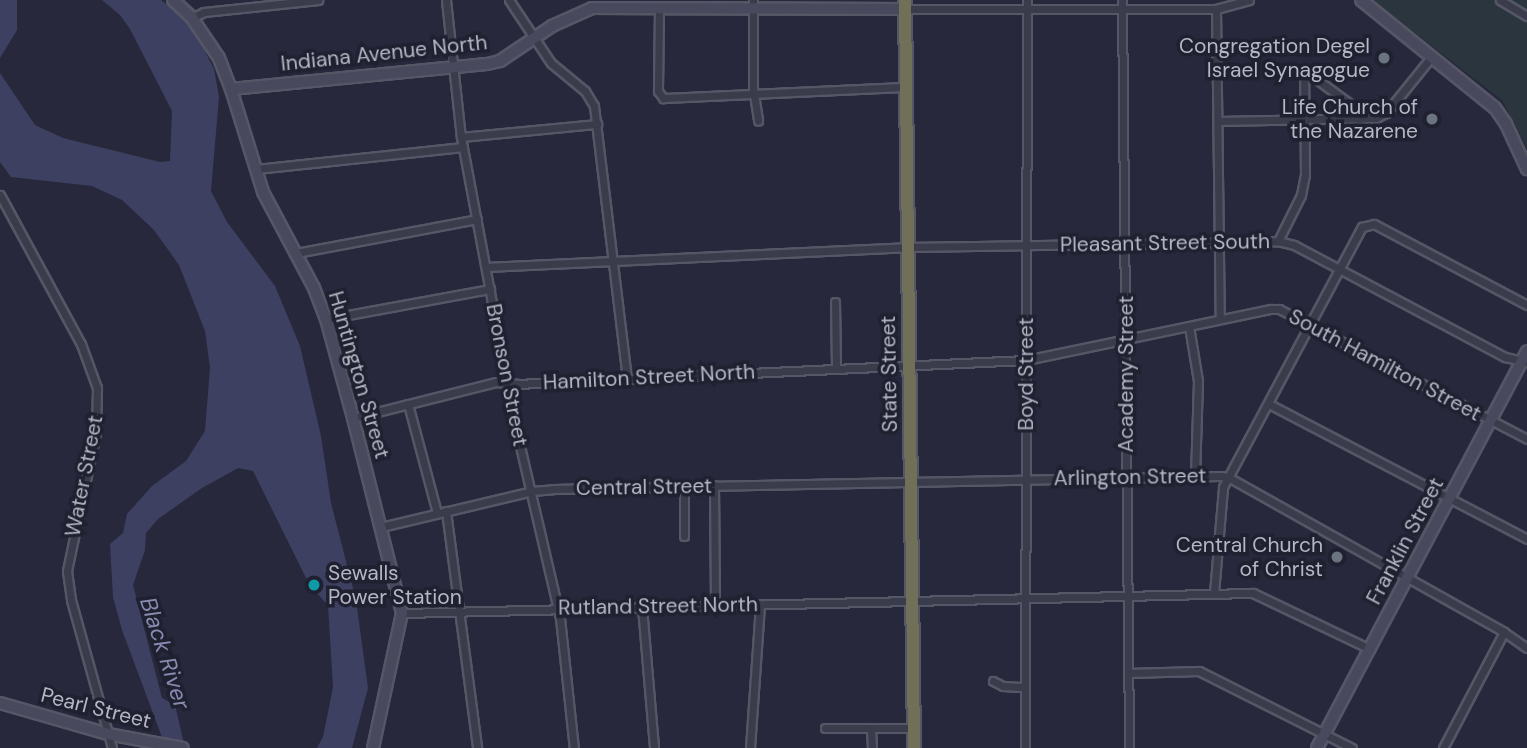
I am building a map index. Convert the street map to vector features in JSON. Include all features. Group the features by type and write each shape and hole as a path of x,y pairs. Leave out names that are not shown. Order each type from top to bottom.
{"highway":[{"name":"State Street","path":"905,4 914,748"}],"street":[{"name":"Huntington Street","path":"173,0 192,18 219,58 232,89 265,198 296,253 326,319 353,418 402,613 373,748"},
{"path":"192,18 204,12 318,0"},
{"name":"Bronson Street","path":"446,0 461,137 506,382 556,608 574,748"},
{"path":"509,0 557,69 590,96 597,124 627,379"},
{"name":"Boyd Street","path":"1025,748 1027,0"},
{"name":"Academy Street","path":"1122,0 1129,748"},
{"path":"1195,0 1195,9"},
{"path":"905,4 1027,10 1216,9 1249,0"},
{"path":"1361,0 1495,108 1506,124 1527,169"},
{"path":"1500,0 1527,16"},
{"name":"Indiana Avenue North","path":"232,89 500,61 592,4 659,8 753,4 905,4"},
{"path":"753,4 758,121"},
{"path":"659,8 661,97 905,87"},
{"path":"1216,9 1220,319"},
{"path":"1218,121 1359,119 1386,113 1432,56"},
{"path":"1278,241 1303,189 1303,73 1307,70 1357,109 1359,119"},
{"path":"461,137 597,124"},
{"path":"256,169 463,147"},
{"name":"Water Street","path":"0,195 81,344 97,388 97,425 67,571 71,600 112,748"},
{"path":"296,253 477,219"},
{"path":"1214,593 1223,487 1366,224 1374,224 1527,305"},
{"name":"Pleasant Street South","path":"486,267 906,247 1278,241 1340,269 1505,357 1525,358"},
{"path":"326,319 490,289"},
{"path":"835,302 835,368"},
{"name":"South Hamilton Street","path":"908,366 1026,360 1279,309 1527,439"},
{"path":"1189,326 1198,381 1195,476"},
{"name":"Franklin Street","path":"1317,748 1525,358"},
{"name":"Hamilton Street North","path":"353,418 506,382 908,366"},
{"path":"408,404 437,513"},
{"path":"1269,404 1527,540"},
{"name":"Arlington Street","path":"911,480 1228,477 1504,632 1527,648"},
{"name":"Central Street","path":"381,527 532,491 911,480"},
{"path":"684,485 684,536"},
{"path":"714,485 715,605"},
{"path":"446,511 477,748"},
{"name":"Rutland Street North","path":"402,613 1214,593 1262,595 1370,649"},
{"path":"750,748 760,604"},
{"path":"642,607 653,748"},
{"path":"1443,748 1504,632"},
{"path":"1128,673 1199,671 1352,748"},
{"path":"993,681 1003,686 1025,687"},
{"name":"Pearl Street","path":"0,703 108,734 183,748"},
{"path":"825,728 914,728"},
{"path":"872,729 872,748"}],"shaded area":[{"path":"1372,0 1527,0 1527,148 1502,100"}],"water":[{"path":"0,0 17,0 17,30 0,58"},
{"path":"102,0 161,0 191,24 214,69 219,97 211,191 227,222 275,286 300,346 321,436 331,503 356,600 368,688 352,748 317,748 323,737 333,687 328,605 310,586 253,471 238,468 202,488 158,519 146,533 145,550 133,585 162,698 175,705 185,748 166,748 122,630 113,597 110,544 123,533 127,514 152,486 186,461 205,431 210,368 205,331 179,265 154,230 122,200 92,186 11,177 0,162 0,73 35,125 63,138 160,162 170,161 172,111 130,29 120,15"}],"place":[{"name":"Congregation Degel Israel Synagogue","path":"1384,58"},
{"name":"Life Church of the Nazarene","path":"1432,119"},
{"name":"Central Church of Christ","path":"1337,557"},
{"name":"Sewalls Power Station","path":"314,585"}],"water label":[{"name":"Black River","path":"165,653"}]}
